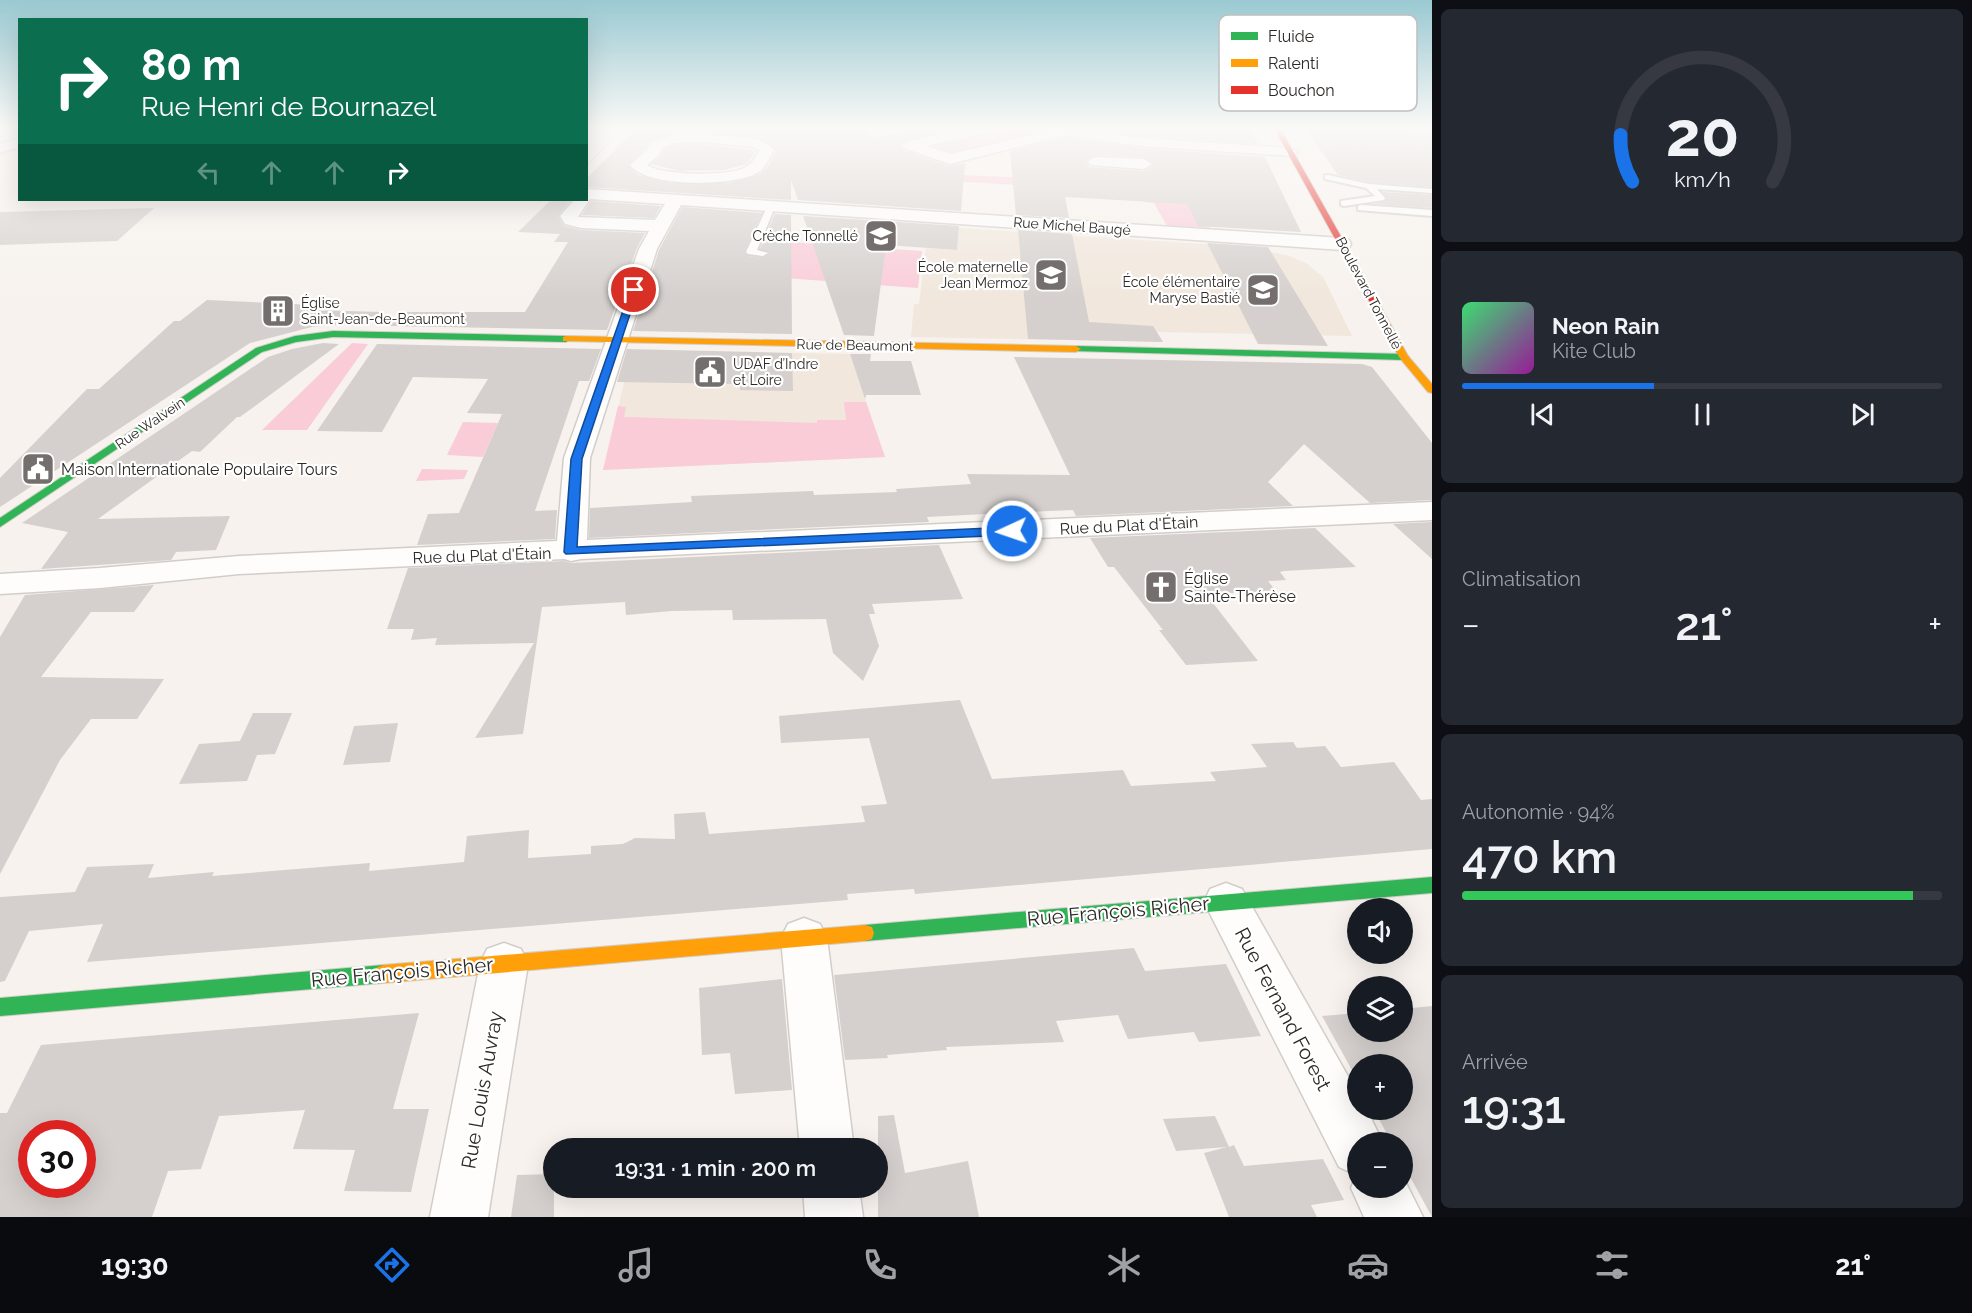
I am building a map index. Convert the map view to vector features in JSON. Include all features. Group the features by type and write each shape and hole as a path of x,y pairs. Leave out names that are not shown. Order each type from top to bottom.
{"street":[{"name":"Boulevard Tonnellé","path":"1309,185 1404,357 1432,390"},
{"name":"Rue Michel Baugé","path":"588,195 1342,244"},
{"path":"581,201 569,216 571,220 581,223 661,226"},
{"path":"571,552 577,459 648,249 675,201"},
{"name":"Rue de Beaumont","path":"307,336 333,334 1356,354 1404,357"},
{"name":"Rue Walvein","path":"0,523 259,350 275,343 307,336"},
{"name":"Rue du Plat d'Étain","path":"0,584 100,578 239,565 571,552 1432,511"},
{"name":"Rue François Richer","path":"0,1007 1432,885"},
{"name":"Rue Fernand Forest","path":"1226,902 1349,1132"},
{"path":"804,938 826,1138"},
{"name":"Rue Louis Auvray","path":"459,1217 504,964"},
{"path":"832,1198 834,1217"},
{"path":"1384,1198 1394,1217"}],"lane":[{"path":"1354,185 1367,200"},
{"path":"1364,185 1432,191"},
{"path":"1369,186 1381,198 1345,205 1432,213"},
{"path":"763,253 752,252 771,207"}],"shaded area":[{"path":"1015,185 1183,185 1210,228 1167,226 1154,203 1144,202 1140,192"},
{"path":"959,228 1234,246 1287,255 1306,263 1323,277 1352,336 1157,332 1163,342 911,337 914,304 919,304 926,248 957,250"},
{"path":"776,241 922,251 918,288 760,276"},
{"path":"352,343 368,344 307,430 262,430"},
{"path":"632,350 850,354 885,457 603,470"},
{"path":"844,402 866,402 885,457 603,470 618,406 626,407 624,417 817,423 817,420 846,420"},
{"path":"463,422 498,423 483,457 447,455"},
{"path":"422,469 468,470 464,479 416,481"}],"building":[{"path":"588,185 791,185 791,200 588,187"},
{"path":"793,185 963,185 961,211 798,200"},
{"path":"1013,185 1278,185 1301,232 1198,226 1187,204 1065,197 1069,218 1016,215"},
{"path":"1404,185 1432,185 1432,187"},
{"path":"1382,192 1432,195 1432,208 1375,204 1386,201 1387,198"},
{"path":"550,201 570,201 558,216 564,226 581,230 645,233 637,248 607,330 390,326 400,312 525,312 568,242 554,242 560,234 518,232"},
{"path":"591,201 661,206 654,218 582,215"},
{"path":"682,207 762,213 744,252 748,256 763,258 770,254 760,249 775,214 791,215 792,334 633,331 659,250"},
{"path":"154,208 117,241 0,245 0,212"},
{"path":"803,216 959,226 957,250 886,245 874,336 844,335"},
{"path":"1018,230 1072,234 1089,322 1153,326 1163,342 1028,339"},
{"name":"École élémentaire Maryse Bastié","path":"1207,243 1268,247 1328,346 1258,344"},
{"path":"207,300 315,305 308,310 382,312 363,325 312,327 250,343 0,507 0,478 87,389 99,389 174,321 180,321"},
{"path":"323,343 339,344 237,417 200,452 192,451 98,519 230,516 216,550 176,552 171,560 41,569 68,532 22,523 268,357 292,349"},
{"path":"377,344 601,349 589,381 579,381 535,511 557,510 555,539 417,545 428,514 459,513 502,414 467,413 488,379 413,377 382,432 317,431"},
{"name":"UDAF d’Indre et Loire","path":"627,349 792,353 793,391 740,390 740,384 617,382"},
{"path":"850,354 871,354 870,361 911,361 921,395 866,395 865,399"},
{"path":"1014,357 1362,364 1372,367 1432,443 1432,500 1370,503 1304,444 1268,482 1293,506 1076,516 1073,510 1006,513 927,517 929,522 589,538 590,508 692,502 691,496 813,491 814,495 897,492 896,489 971,484 967,474 1070,475"},
{"path":"1432,522 1432,559 1393,524"},
{"path":"1315,528 1356,567 1280,572 1286,580 1268,581 1276,591 1206,594 1258,661 1186,665 1159,630 1163,630 1114,567 1108,567 1090,538"},
{"path":"939,545 963,599 872,604 875,614 869,614 879,646 863,681 833,653 826,619 733,620 732,610 672,611 626,615 625,602 542,607 523,734 475,738 534,643 435,645 437,638 411,640 414,629 387,629 408,568 564,561 571,563"},
{"path":"154,585 134,612 91,612 41,677 164,679 137,719 91,719 60,760 0,874 0,637 25,595"},
{"path":"960,700 992,779 1123,770 1131,786 1216,781 1210,772 1267,767 1251,744 1293,742 1297,748 1325,746 1341,767 1394,762 1421,800 1432,799 1432,849 915,894 914,889 847,894 848,900 87,962 103,924 29,931 5,981 0,982 0,897 75,892 87,867 154,864 148,878 214,872 212,876 370,863 369,871 464,862 467,836 529,830 528,858 591,854 591,846 623,844 635,838 675,839 674,814 705,812 709,834 865,822 861,806 887,804 869,738 781,743 779,716"},
{"path":"253,713 292,713 275,754 257,755 247,781 179,784 199,744 240,741"},
{"path":"398,723 390,762 343,765 354,726"},
{"path":"1134,948 1145,971 1226,964 1261,1036 1199,1042 1194,1032 1128,1039 1118,1015 1056,1021 1064,1042 946,1047 947,1050 887,1055 888,1058 845,1060 834,975"},
{"path":"782,979 792,1090 735,1094 730,1053 702,1055 699,988"},
{"path":"1432,1006 1432,1217 1413,1182 1413,1132 1386,1132 1379,1120 1413,1120 1413,1054 1347,1054 1347,1061 1322,1016 1347,1014 1347,1042 1413,1042 1413,1008"},
{"path":"419,1013 393,1109 429,1109 411,1192 344,1191 355,1150 293,1149 305,1110 219,1116 201,1169 168,1171 152,1217 0,1217 0,1113 7,1113 41,1045"},
{"path":"894,1115 905,1173 968,1161 979,1217 878,1217 878,1198 888,1198 888,1138 878,1138 878,1116"},
{"path":"1215,1116 1229,1147 1234,1145 1244,1166 1323,1159 1344,1200 1311,1205 1317,1217 1229,1217 1204,1153 1227,1147 1176,1151 1163,1119"},
{"path":"543,1174 543,1198 554,1198 554,1217 511,1217 517,1175"}],"traffic: fast":[{"path":"0,523 259,350 295,339 333,334 566,339"},
{"path":"1076,349 1404,357"},
{"path":"865,933 1432,885"},
{"path":"0,1007 383,974"}],"traffic: slow":[{"path":"1376,306 1404,357 1432,390"},
{"path":"566,339 1076,349"},
{"path":"383,974 865,933"}],"traffic: jam":[{"path":"1309,185 1376,306"}],"place":[{"name":"Crèche Tonnellé","path":"881,236"},
{"name":"École maternelle Jean Mermoz","path":"1051,275"},
{"name":"École élémentaire Maryse Bastié","path":"1263,290"},
{"name":"Église Saint-Jean-de-Beaumont","path":"278,311"},
{"name":"UDAF d’Indre et Loire","path":"710,372"},
{"name":"Maison Internationale Populaire Tours","path":"38,469"},
{"name":"Église Sainte-Thérèse","path":"1161,587"}],"route":[{"path":"634,290 577,459 571,552 1012,531"}]}
